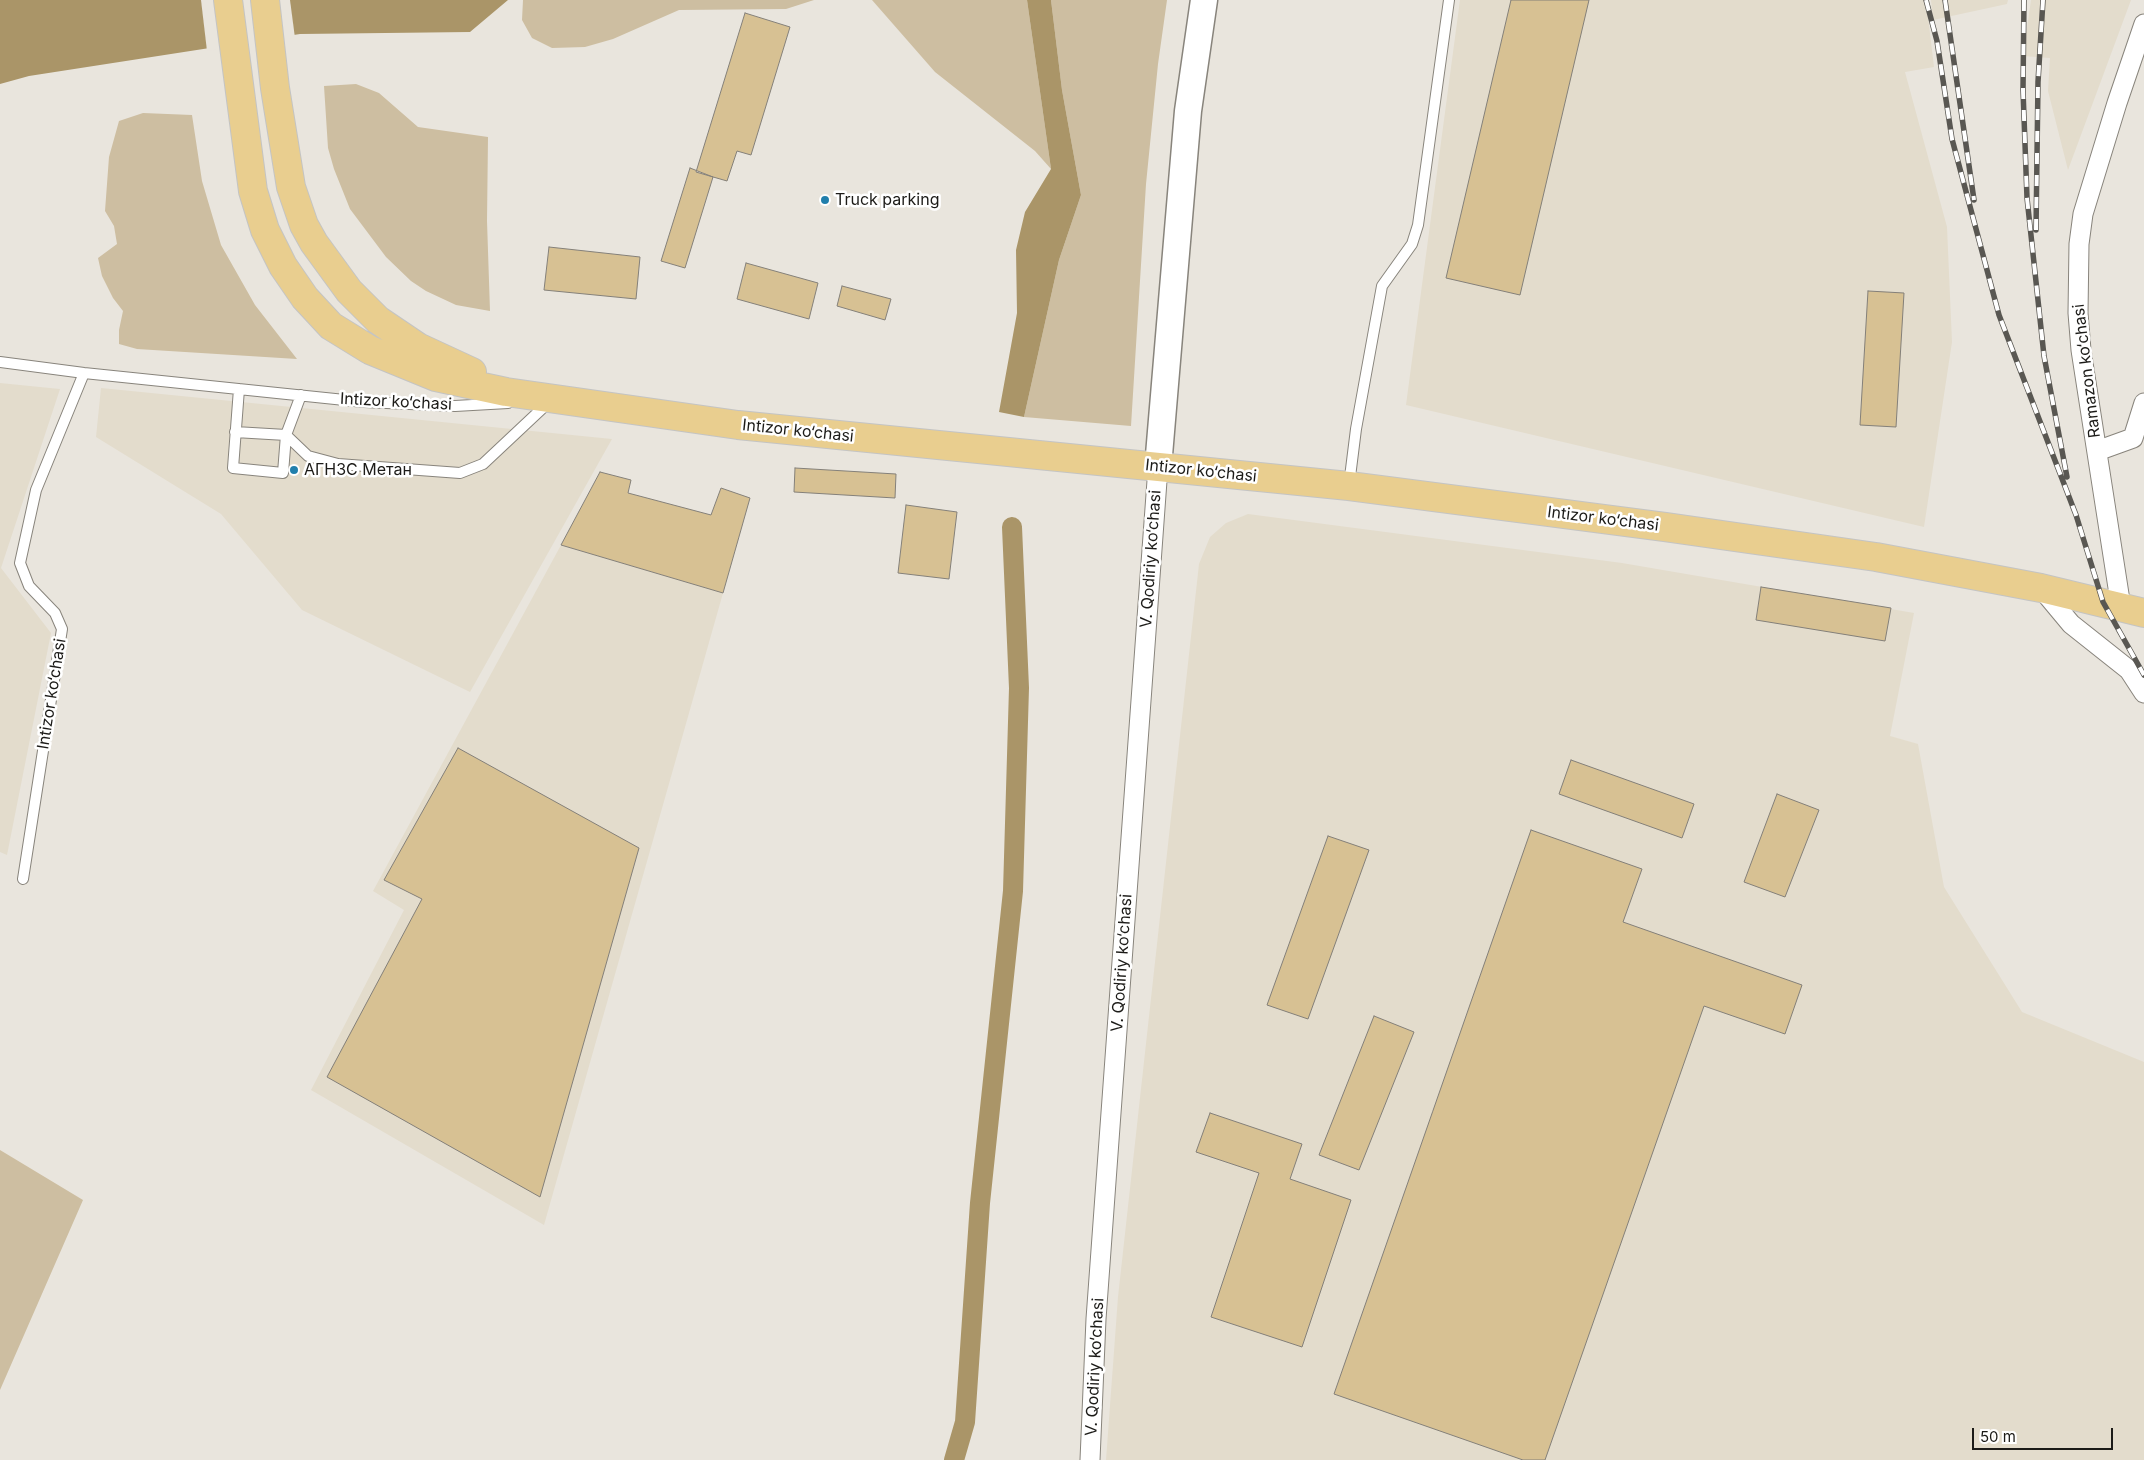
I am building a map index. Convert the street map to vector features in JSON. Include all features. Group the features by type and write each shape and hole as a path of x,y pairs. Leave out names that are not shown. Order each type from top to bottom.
{"main road":[{"path":"228,0 250,176 258,211 283,266 317,313 331,326 356,343 413,369 467,385 551,400"},
{"path":"265,0 275,88 288,170 296,206 314,243 349,291 378,320 418,346 481,376 551,400"},
{"name":"Intizor ko‘chasi","path":"551,400 738,425 1349,486 1876,558 2041,588 2132,610"}],"street":[{"path":"1158,467 1188,111 1204,0"},
{"name":"Ramazon ko‘chasi","path":"2132,610 2096,451 2081,350 2078,313 2079,244 2086,205 2117,103 2144,24"},
{"path":"2096,451 2133,438 2144,403"},
{"name":"V. Qodiriy ko‘chasi","path":"1090,1460 1096,1319 1158,467"},
{"path":"2041,588 2071,624 2128,670 2144,693"}],"lane":[{"path":"1349,486 1356,429 1382,286 1412,244 1418,225 1449,0"},
{"path":"0,362 84,373"},
{"name":"Intizor ko‘chasi","path":"22,880 62,629 55,612 29,586 20,563 36,490 84,373 364,402 455,406 551,400"},
{"path":"239,389 233,468 283,473 286,435 301,395"},
{"path":"235,432 286,435 308,456 338,464 460,473 483,464 551,400"}],"shaded area":[{"path":"0,0 508,0 470,32 300,34 29,76 0,84"},
{"path":"523,0 814,0 786,9 679,10 613,39 585,47 552,48 532,38 522,20"},
{"path":"872,0 1027,0 1051,169 1035,151 935,72"},
{"path":"1027,0 1051,0 1062,90 1081,195 1059,260 1024,417 999,412 1017,313 1016,250 1025,212 1051,169"},
{"path":"1051,0 1167,0 1158,64 1146,184 1131,426 1024,417 1059,260 1081,195 1062,90"},
{"path":"1460,0 1926,0 1934,67 1905,72 1947,227 1952,342 1924,527 1406,405"},
{"path":"1931,0 2008,0 2007,4 1933,20"},
{"path":"2031,0 2131,0 2068,170 2048,91 2050,58 2023,56"},
{"path":"356,84 379,93 418,127 488,137 487,221 490,311 456,305 426,291 411,281 386,257 350,209 328,148 324,86"},
{"path":"143,113 192,115 202,181 221,245 255,305 297,359 137,349 119,344 119,330 123,311 113,298 102,276 98,258 117,244 114,226 105,211 109,157 119,121"},
{"path":"0,383 60,389 1,568 51,633 7,855 0,852"},
{"path":"101,388 612,439 470,692 302,610 221,514 96,437"},
{"path":"1248,514 1622,563 1914,613 1890,736 1918,744 1944,887 2022,1012 2144,1062 2144,1460 1106,1460 1118,1297 1199,564 1210,537 1226,523"},
{"path":"561,545 723,593 544,1225 311,1090 404,910 373,891"},
{"path":"0,1150 83,1200 0,1390"}],"pier":[{"path":"201,0 290,0 295,38 207,51"}],"building":[{"path":"1511,0 1589,0 1520,295 1446,278"},
{"path":"745,13 790,27 751,155 737,151 727,181 696,172"},
{"path":"690,168 713,177 685,268 661,261"},
{"path":"549,247 640,257 636,299 544,290"},
{"path":"746,263 818,283 809,319 737,299"},
{"path":"842,286 891,299 885,320 837,306"},
{"path":"1868,291 1904,293 1896,427 1860,425"},
{"path":"795,468 896,474 895,498 794,492"},
{"path":"600,472 631,480 628,493 711,515 721,488 750,498 723,593 561,545"},
{"path":"906,505 957,512 949,579 898,573"},
{"path":"1761,587 1891,608 1885,641 1756,620"},
{"path":"458,748 639,848 540,1197 327,1077 422,899 384,880"},
{"path":"1571,760 1694,804 1682,838 1559,794"},
{"path":"1777,794 1819,810 1785,897 1744,882"},
{"path":"1531,830 1642,869 1623,922 1802,985 1785,1034 1704,1006 1545,1460 1523,1460 1334,1394"},
{"path":"1328,836 1369,850 1308,1019 1267,1005"},
{"path":"1374,1016 1414,1032 1359,1170 1319,1155"},
{"path":"1210,1113 1302,1144 1290,1179 1351,1200 1302,1347 1211,1317 1259,1173 1196,1152"}],"waterway":[{"path":"954,1460 965,1422 980,1203 1013,891 1019,688 1012,527"}],"railway":[{"path":"1926,0 1937,41 1952,139 1999,315 2076,515 2103,602 2144,675"},
{"path":"1945,0 1974,200"},
{"path":"2024,0 2023,90 2027,198 2044,356 2067,477"},
{"path":"2036,230 2038,82 2043,0"}],"place":[{"name":"Truck parking","path":"825,200"},
{"name":"АГНЗС Метан","path":"294,470"}]}
